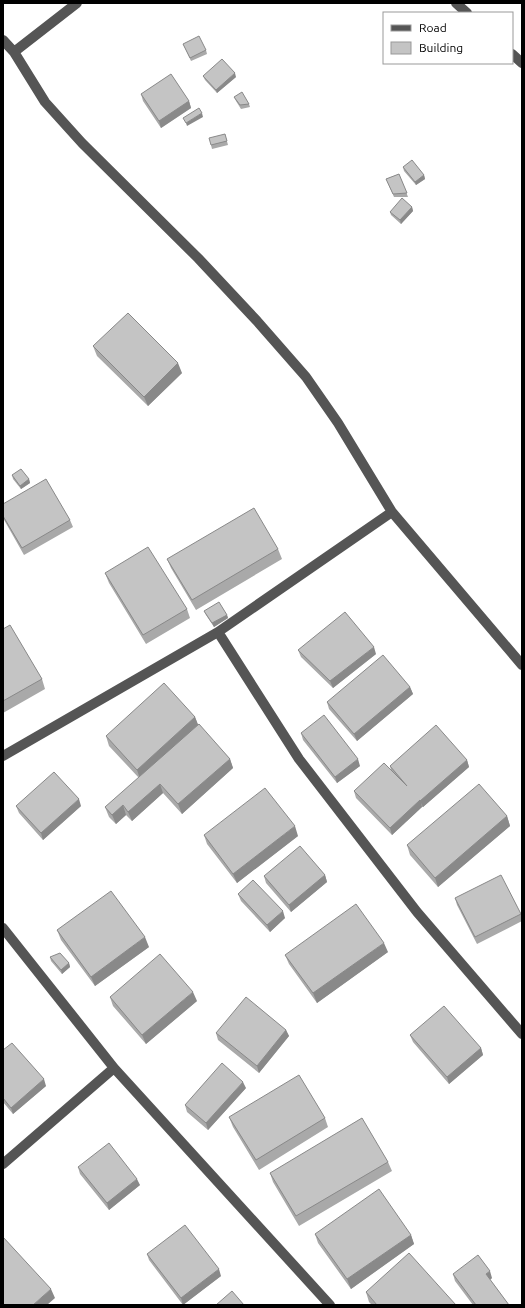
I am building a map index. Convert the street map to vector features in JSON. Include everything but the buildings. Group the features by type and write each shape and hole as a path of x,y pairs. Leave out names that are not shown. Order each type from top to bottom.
{"street":[{"path":"14,52 77,3"},
{"path":"456,3 466,12"},
{"path":"3,40 14,52 45,102 82,143 198,258 257,321 306,377 338,423 392,512 522,665"},
{"path":"513,55 522,64"},
{"path":"3,756 218,632 392,512"},
{"path":"218,632 299,759 417,912 522,1034"},
{"path":"3,928 114,1068 330,1305"},
{"path":"3,1164 114,1068"}]}
